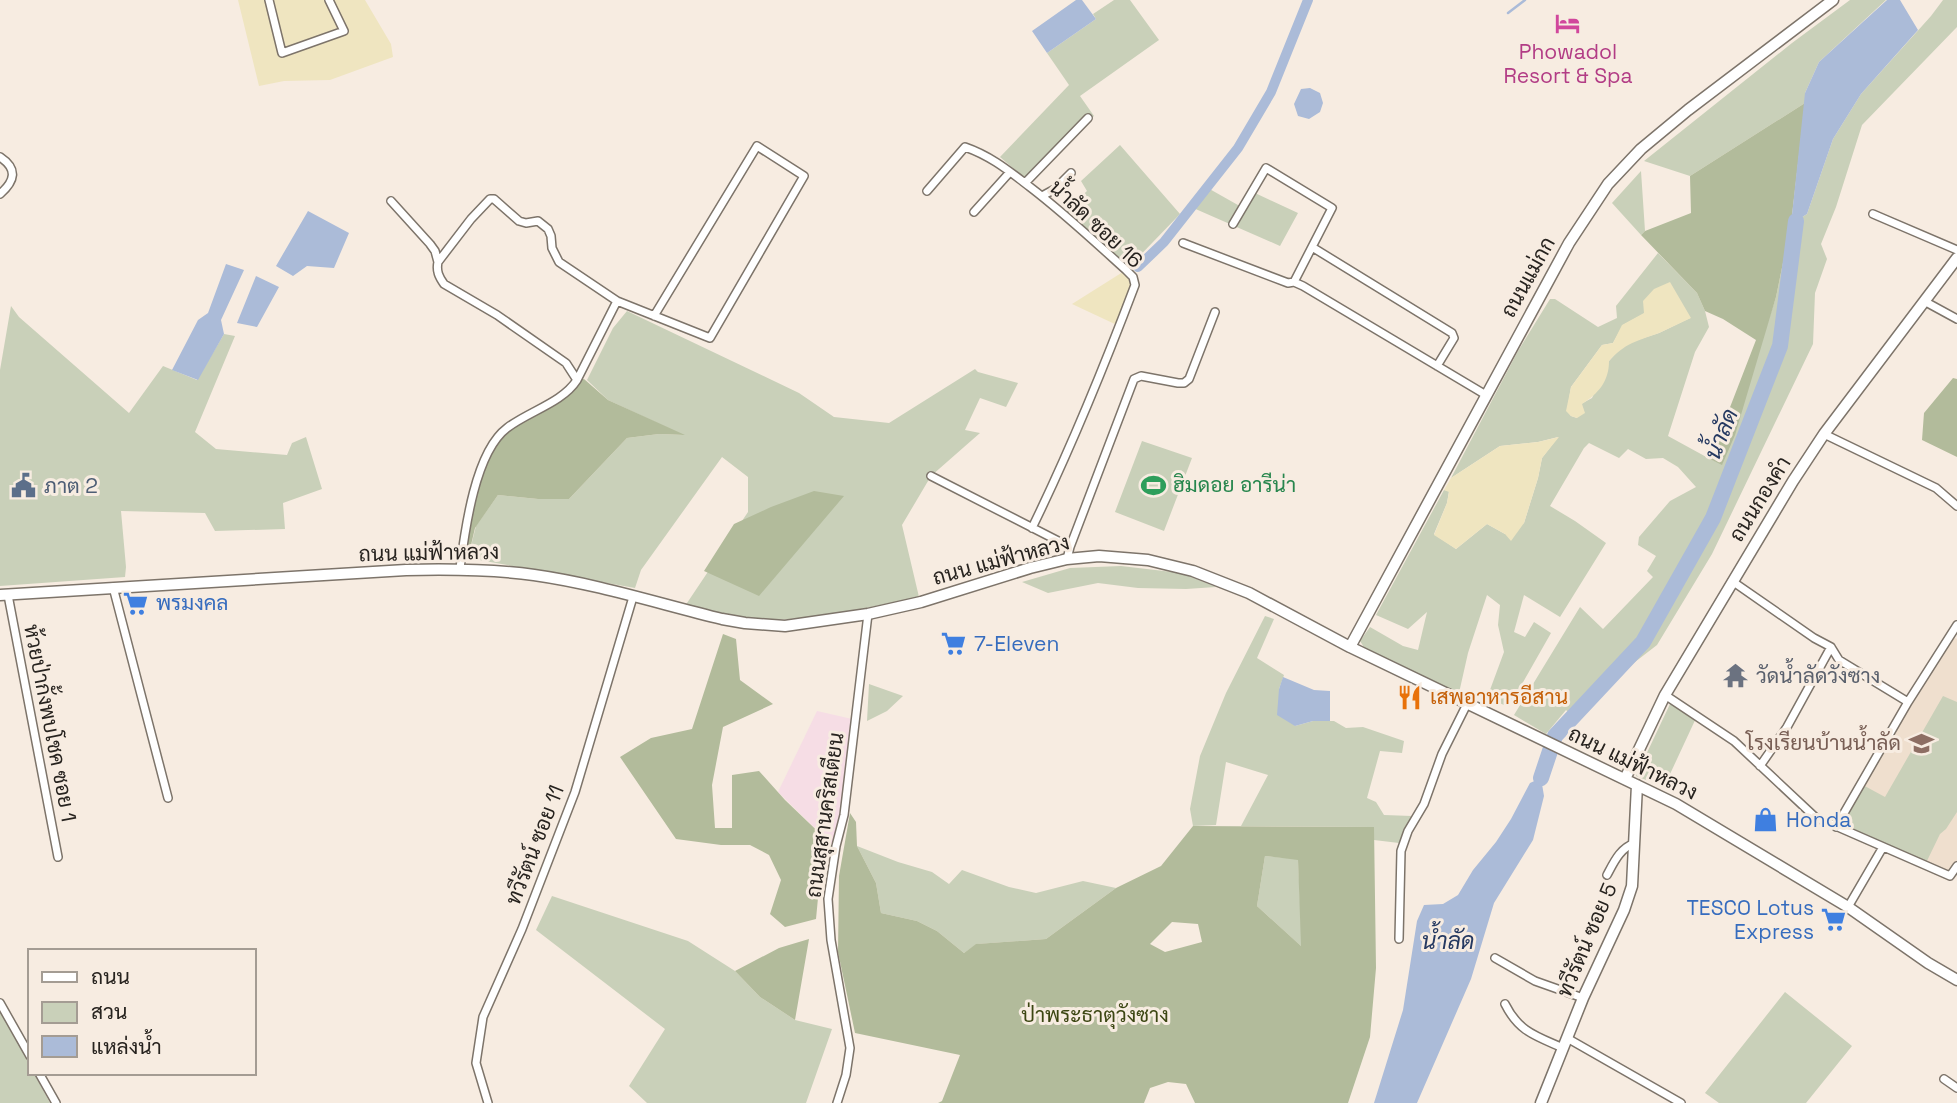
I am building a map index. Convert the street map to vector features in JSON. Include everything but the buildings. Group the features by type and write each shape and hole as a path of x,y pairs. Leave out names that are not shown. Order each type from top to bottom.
{"street":[{"path":"269,0 282,53 344,31 329,0"},
{"name":"ถนนแม่กก","path":"1350,648 1569,243 1598,197 1622,167 1688,110 1833,0"},
{"path":"1025,183 1088,118"},
{"path":"438,262 471,219 490,199 494,199 519,221 538,222 543,225 551,236 552,248 559,262 617,302 710,338 804,176 757,146 654,316"},
{"name":"น้ำลัด ซอย 16","path":"927,191 965,147 996,161 1042,196 1133,277 1135,285 1092,397 1032,528"},
{"path":"0,157 9,163 13,170 11,180 0,194"},
{"path":"1233,224 1266,168 1332,208 1294,282"},
{"path":"974,212 1010,172"},
{"path":"1042,196 1055,189 1071,173"},
{"path":"391,201 435,251 438,272 444,284 497,315 566,363 577,380"},
{"path":"1872,214 1957,250"},
{"path":"1183,243 1303,286 1486,395"},
{"path":"1312,247 1452,333 1454,338 1437,366"},
{"name":"ถนนกองคำ","path":"1625,779 1665,695 1824,434 1957,258"},
{"path":"1924,301 1957,319"},
{"path":"460,568 464,532 483,460 493,443 506,429 570,390 617,302"},
{"path":"1067,559 1134,379 1141,376 1184,383 1189,379 1215,312"},
{"path":"1824,434 1936,488 1957,506"},
{"path":"931,476 1070,547"},
{"name":"ถนน แม่ฟ้าหลวง","path":"4,595 460,568 538,575 722,619 766,625 805,624 868,614 921,602 1067,559 1127,557 1193,570 1249,593 1350,648 1693,813 1848,907 1957,980"},
{"path":"1732,581 1831,647 1839,660 1908,702"},
{"path":"113,587 168,798"},
{"name":"ห้วยป่ากั้งพบโชค ซอย 1","path":"4,595 58,857"},
{"name":"ทวีรัตน์ ซอย 11","path":"488,1103 476,1063 483,1017 522,929 575,792 633,597"},
{"name":"ถนนสุสานคริสเตียน","path":"837,1103 846,1075 850,1048 831,940 828,900 836,846 844,815 868,614"},
{"path":"1836,827 1908,702 1954,637 1957,625"},
{"path":"1759,766 1787,727 1831,647"},
{"path":"1665,695 1734,741 1815,817 1950,876 1957,866"},
{"path":"1399,939 1401,851 1408,831 1424,804 1442,754 1467,704"},
{"name":"ทวีรัตน์ ซอย 5","path":"1541,1103 1632,886 1637,785"},
{"path":"1607,875 1621,852 1634,843"},
{"path":"1848,907 1883,847"},
{"path":"1495,958 1535,981 1583,998"},
{"path":"0,1003 28,1052"},
{"path":"1505,1004 1521,1028 1565,1043 1681,1103"},
{"path":"40,1075 56,1103"},
{"path":"1944,1079 1957,1088"}],"shaded area":[{"name":"โรงเรียนบ้านน้ำลัด","path":"1951,636 1957,639 1957,866 1950,876 1836,827"},
{"path":"817,711 852,719 840,812 832,845 778,792"}],"green space":[{"path":"1114,0 1130,0 1159,40 1080,96 1094,116 1062,143 1028,181 1000,157 1069,85 1047,53 1096,19 1093,14"},
{"path":"1850,0 1886,0 1819,62 1805,93 1805,103 1690,176 1644,161 1792,43"},
{"path":"1943,0 1957,0 1957,27 1862,125 1836,207 1821,244 1827,259 1815,293 1813,344 1712,554 1657,645 1613,679 1577,720 1566,710 1546,734 1514,715 1580,607 1603,629 1653,577 1647,571 1656,556 1638,545 1639,537 1670,501 1696,487 1678,467 1663,458 1646,459 1628,449 1619,458 1589,443 1550,506 1606,543 1560,617 1524,595 1514,632 1525,637 1534,622 1551,633 1509,707 1487,698 1504,652 1498,625 1500,605 1487,595 1468,653 1459,693 1367,652 1360,641 1370,627 1403,646 1418,650 1427,612 1408,629 1376,615 1444,490 1449,491 1447,503 1434,534 1456,549 1487,524 1505,534 1524,523 1542,458 1558,437 1500,446 1451,478 1518,351 1550,299 1555,299 1598,327 1617,318 1616,306 1658,253 1697,293 1709,327 1695,352 1668,436 1722,464 1776,297 1791,224 1807,214 1833,139 1861,94","holes":["1645,313 1690,318 1659,333 1628,343 1609,361 1592,398 1581,404 1577,418 1567,411 1571,387 1602,345 1613,343 1623,325"]},
{"path":"1805,103 1791,224 1776,297 1735,435 1722,465 1710,459 1756,340 1705,311 1697,293 1641,235 1691,213 1690,176"},
{"path":"1120,145 1180,214 1126,270 1063,213 1087,191 1081,181"},
{"path":"1641,171 1645,231 1641,235 1612,203"},
{"path":"1206,187 1245,209 1255,193 1298,213 1280,246 1191,207"},
{"path":"11,306 19,317 129,413 163,366 197,380 224,334 235,336 195,432 216,449 287,455 292,443 306,437 322,489 283,503 285,529 215,531 205,513 121,511 125,577 0,586 0,370"},
{"path":"627,311 799,393 834,417 889,423 975,369 1018,383 1006,407 980,398 965,430 980,433 931,476 902,525 919,597 833,615 767,621 683,609 748,512 748,477 722,457 641,570 635,588 468,558 476,526 498,495 569,499 627,438 659,434 683,435 608,400 587,380 613,328"},
{"path":"1953,378 1957,379 1957,457 1922,440 1924,413"},
{"path":"584,379 608,400 685,435 659,434 627,438 569,499 498,495 475,528 468,558 465,532 483,460 506,429 570,390 577,380"},
{"name":"ฮิมดอย อารีน่า","path":"1142,441 1192,458 1164,531 1115,512"},
{"path":"814,491 844,496 759,596 704,571 734,524"},
{"path":"1121,566 1181,573 1216,587 1138,588 1098,583 1048,593 1022,582 1070,568"},
{"path":"1265,616 1274,619 1257,658 1284,675 1279,689 1295,726 1313,721 1334,721 1346,728 1363,727 1404,741 1402,753 1380,751 1367,798 1376,802 1384,815 1412,816 1404,838 1399,843 1374,840 1373,827 1241,826 1268,775 1226,762 1216,825 1193,826 1190,809 1200,756 1226,693"},
{"path":"723,634 736,639 740,680 773,704 723,727 712,785 715,828 732,828 732,775 759,771 832,845 818,898 816,919 785,927 770,914 781,880 769,855 750,845 721,845 676,839 620,757 651,738 692,729"},
{"path":"869,684 903,696 887,711 867,721"},
{"name":"โรงเรียนบ้านน้ำลัด","path":"1943,696 1957,702 1957,812 1940,834 1925,865 1836,827 1861,784 1885,797"},
{"path":"1670,704 1697,716 1664,787 1636,776"},
{"name":"ป่าพระธาตุวังซาง","path":"850,813 856,822 857,846 876,883 881,913 917,921 937,931 964,953 976,944 1046,939 1116,888 1161,866 1193,826 1374,827 1376,968 1370,1037 1348,1103 1195,1103 1186,1084 1168,1082 1150,1088 1144,1103 938,1103 942,1101 960,1055 855,1033 838,952 839,876","holes":["1265,856 1298,860 1301,946 1257,906","1172,922 1198,924 1202,942 1165,952 1150,944"]},
{"path":"857,846 932,872 949,884 962,870 1009,887 1036,893 1083,881 1116,888 1046,939 977,944 964,953 937,931 917,921 881,913 876,883"},
{"path":"1265,856 1298,859 1302,947 1257,906"},
{"path":"552,896 688,941 735,971 760,997 795,1020 832,1029 806,1103 647,1103 629,1086 665,1029 536,930"},
{"path":"809,939 795,1020 760,997 735,971 779,948"},
{"path":"1785,992 1852,1046 1806,1103 1719,1103 1705,1093"},
{"path":"0,1011 28,1061 28,1075 35,1075 50,1103 0,1103"}],"sand":[{"path":"238,0 365,0 391,44 393,57 330,80 284,81 259,86"},
{"path":"1126,270 1135,285 1119,326 1072,304"},
{"path":"1670,282 1691,318 1620,350 1609,361 1602,386 1582,404 1585,413 1577,418 1571,416 1566,411 1571,387 1602,345 1613,343 1622,325 1644,313 1643,301 1654,289"},
{"path":"1559,437 1542,458 1524,523 1511,541 1505,534 1487,524 1456,549 1434,535 1447,503 1449,492 1444,490 1451,478 1500,446"}],"water":[{"path":"1076,0 1082,0 1096,19 1047,53 1032,31"},
{"path":"1887,0 1900,0 1918,30 1861,94 1833,139 1807,214 1791,224 1805,93 1819,62"},
{"path":"1310,88 1320,93 1323,103 1320,112 1309,119 1298,116 1294,104 1301,89"},
{"path":"308,211 349,233 334,268 307,266 293,276 276,266"},
{"path":"226,264 244,270 221,320 224,334 198,380 172,370 198,320 208,313"},
{"path":"256,276 279,287 257,327 237,323"},
{"path":"1283,677 1314,690 1330,691 1330,721 1313,721 1295,726 1277,715"},
{"name":"น้ำลัด","path":"1541,778 1544,796 1533,840 1494,903 1471,979 1417,1103 1374,1103 1403,1010 1417,921 1424,905 1443,904 1458,895 1511,819 1530,783"}],"waterway":[{"path":"1138,267 1164,242 1238,148 1271,92 1308,0"},
{"path":"1508,13 1525,0"},
{"name":"น้ำลัด","path":"1541,778 1555,736 1643,642 1713,518 1780,346 1796,221"}],"place":[{"name":"Phowadol Resort & Spa","path":"1568,23"},
{"name":"ฮิมดอย อารีน่า","path":"1153,485"},
{"name":"ภาต 2","path":"24,486"},
{"name":"พรมงคล","path":"136,603"},
{"name":"7-Eleven","path":"954,644"},
{"name":"วัดน้ำลัดวังซาง","path":"1736,676"},
{"name":"เสพอาหารอีสาน","path":"1410,697"},
{"name":"โรงเรียนบ้านน้ำลัด","path":"1921,743"},
{"name":"Honda","path":"1766,820"},
{"name":"TESCO Lotus Express","path":"1834,920"}]}
